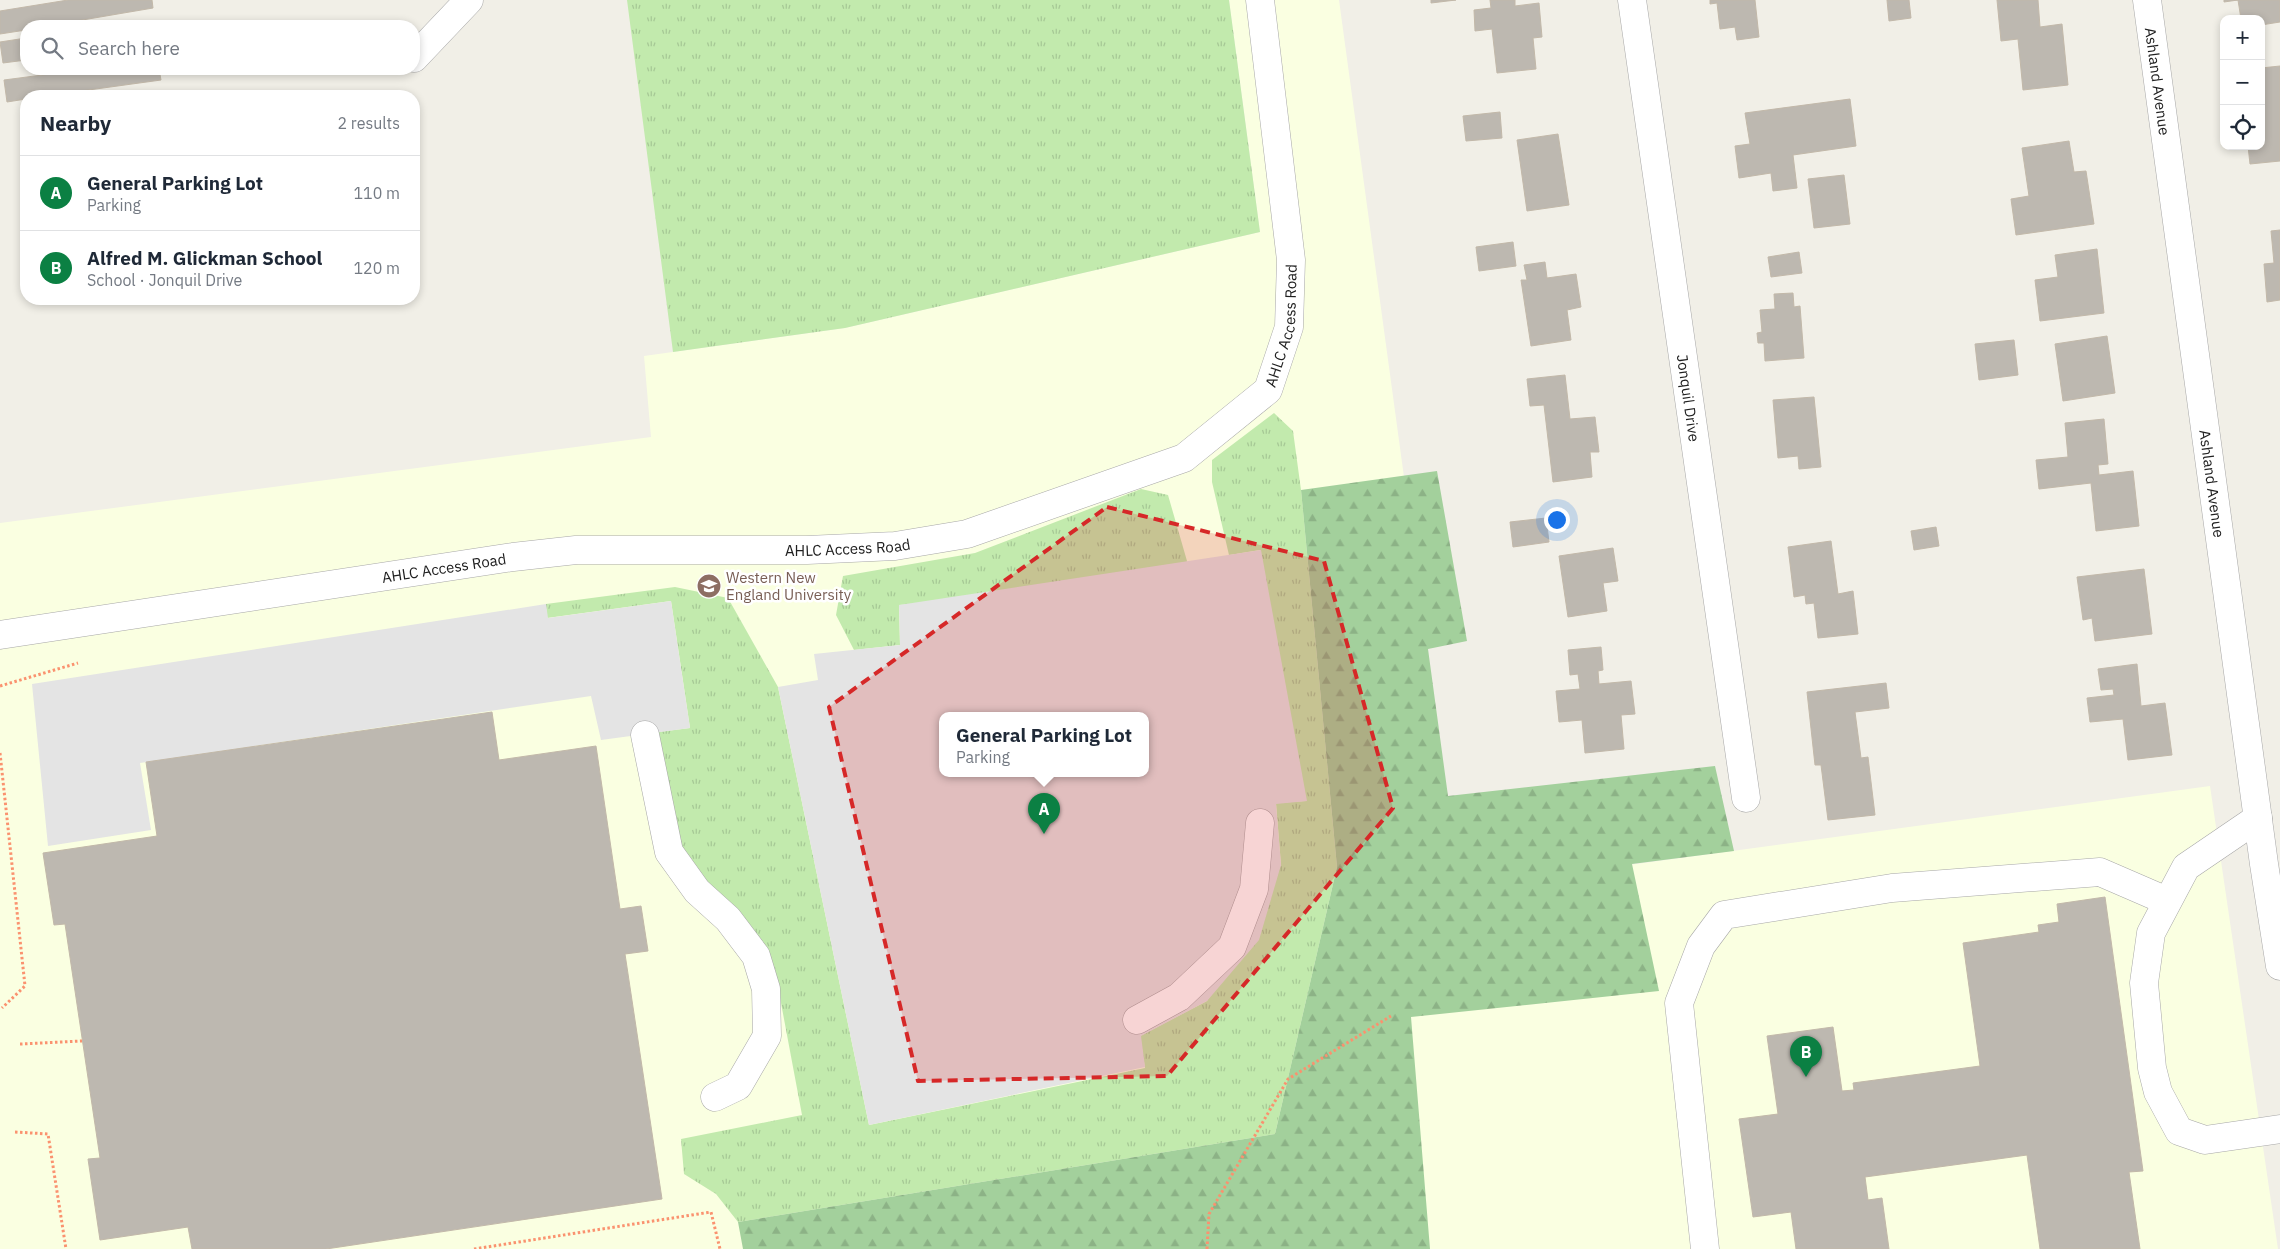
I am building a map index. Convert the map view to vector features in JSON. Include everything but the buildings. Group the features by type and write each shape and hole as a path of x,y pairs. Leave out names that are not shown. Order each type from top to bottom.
{"street":[{"path":"420,52 469,0"},
{"name":"AHLC Access Road","path":"0,635 514,556 576,550 807,550 895,546 967,534 1184,458 1268,390 1289,327 1290,260 1260,0"},
{"name":"Jonquil Drive","path":"1632,0 1746,798"},
{"name":"Ashland Avenue","path":"2147,0 2258,818 2280,966"},
{"path":"645,735 669,852 697,891 728,919 756,956 766,989 767,1036 738,1086 715,1097"},
{"path":"2258,818 2186,866 2150,933 2144,983 2152,1068 2158,1092 2179,1130 2205,1140 2280,1129"},
{"path":"1137,1020 1179,997 1232,947 1254,890 1260,824"},
{"path":"1705,1249 1679,1003 1701,946 1724,915 1892,888 2100,872 2167,901"}],"path":[{"path":"0,686 78,663"},
{"path":"0,753 25,986 2,1008"},
{"path":"1208,1249 1208,1214 1288,1079 1391,1016"},
{"path":"20,1044 82,1041"},
{"path":"15,1132 48,1134 66,1249"},
{"path":"474,1249 711,1212 720,1249"}],"highlighted area":[{"path":"1107,507 1324,561 1393,808 1167,1076 918,1081 829,707"}],"shaded area":[{"name":"Western New England University","path":"1229,0 1339,0 1460,888 2210,786 2278,1249 0,1249 0,523 651,437 644,356 845,328 1260,232"},
{"path":"1261,550 1307,801 1276,804 1281,865 1259,940 1207,1001 1141,1036 1145,1067 869,1125 778,687 818,680 814,654 900,645 899,605"},
{"path":"671,601 690,728 601,740 591,696 140,763 151,830 48,846 32,684 546,604 548,618"}],"green space":[{"path":"627,0 1229,0 1260,232 845,328 673,352"},
{"path":"1274,413 1293,431 1301,490 1337,867 1275,1134 738,1222 716,1194 684,1174 681,1139 802,1115 775,971 676,851 658,732 690,728 671,601 547,618 546,604 675,587 728,598 778,687 869,1125 1145,1068 1140,1036 1207,1001 1281,865 1276,803 1306,801 1260,550 1229,555 1212,482 1212,460"},
{"path":"1437,471 1467,641 1428,649 1448,796 1715,766 1734,851 1632,864 1659,991 1411,1017 1430,1249 743,1249 738,1222 1275,1134 1337,867 1301,490"},
{"path":"1141,489 1168,495 1187,561 1182,588 899,605 900,645 854,650 836,615 843,576 975,553"}],"place":[{"name":"Western New England University","path":"709,586"},
{"name":"General Parking Lot","path":"1044,834"},
{"name":"Alfred M. Glickman School","path":"1806,1077"}]}
